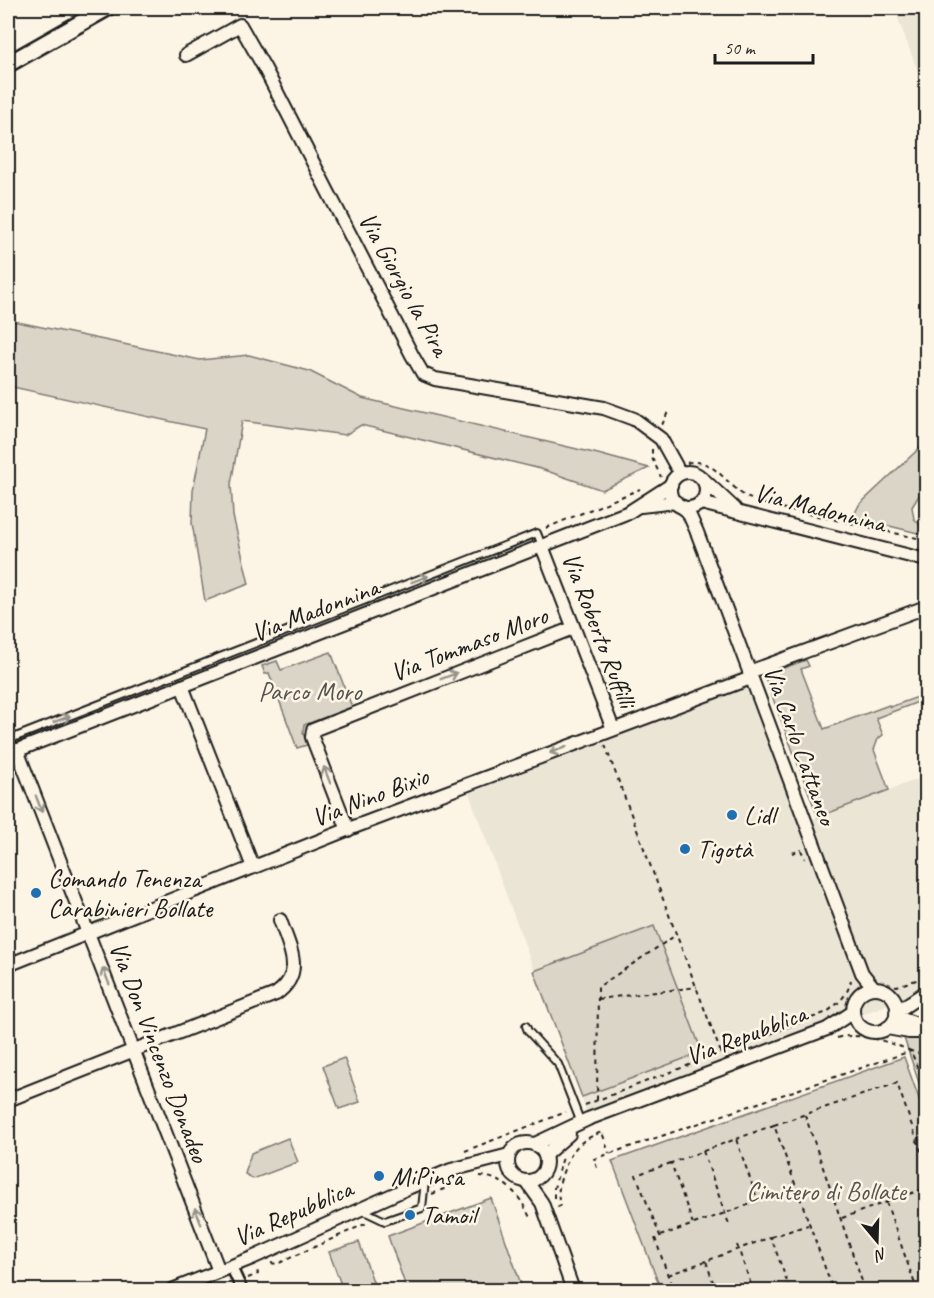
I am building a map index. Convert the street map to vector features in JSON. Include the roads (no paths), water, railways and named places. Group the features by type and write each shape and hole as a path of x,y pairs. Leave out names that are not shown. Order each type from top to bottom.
{"street":[{"path":"8,64 107,8"},
{"name":"Via Giorgio la Pira","path":"186,55 240,25 423,374 435,379 604,408 624,415 634,419 661,439 676,466"},
{"path":"683,472 700,476 704,480 706,492 699,503 687,507 679,504 671,494 671,485 678,475 683,472"},
{"name":"Via Madonnina","path":"700,476 736,510"},
{"name":"Via Madonnina","path":"13,752 542,546 633,509 671,485"},
{"name":"Via Madonnina","path":"699,503 736,510 925,558"},
{"name":"Via Carlo Cattaneo","path":"697,532 699,503"},
{"name":"Via Madonnina","path":"633,509 679,504"},
{"name":"Via Carlo Cattaneo","path":"679,504 688,512 697,532 857,975 861,993"},
{"name":"Via Roberto Ruffilli","path":"542,546 573,627 607,731"},
{"name":"Via Nino Bixio","path":"8,964 927,607"},
{"name":"Via Tommaso Moro","path":"348,830 312,737 313,730 573,627"},
{"path":"182,686 253,867"},
{"name":"Via Don Vincenzo Donadeo","path":"13,752 225,1268"},
{"path":"8,1100 134,1048 266,999 280,991 291,978 294,966 280,920"},
{"name":"Via Carlo Cattaneo","path":"857,975 878,985"},
{"path":"896,1014 891,995 878,985 856,998 853,1012 859,1024 872,1031 886,1028 927,1032"},
{"path":"891,995 927,991"},
{"path":"886,1028 896,1014 927,991"},
{"name":"Via Repubblica","path":"829,1035 853,1012"},
{"path":"896,1014 927,1027"},
{"name":"Via Repubblica","path":"535,1144 584,1128 859,1024"},
{"name":"Via Repubblica","path":"545,1155 584,1128"},
{"path":"523,1143 535,1144 545,1155 546,1166 542,1175 538,1179 527,1182 516,1179 509,1170 509,1155 512,1150 523,1143"},
{"name":"Via Repubblica","path":"172,1290 358,1208 451,1170 509,1155"},
{"name":"Via Repubblica","path":"475,1165 509,1170"},
{"path":"542,1175 542,1203"},
{"path":"527,1182 542,1203 573,1290"},
{"path":"225,1268 242,1290"}],"lane":[{"path":"922,8 927,20"},
{"path":"8,740 537,533 542,546"},
{"path":"526,1026 558,1064 574,1109 584,1128"},
{"path":"358,1208 385,1221 422,1208 425,1181"}],"place":[{"name":"Lidl","path":"732,815"},
{"name":"Tigotà","path":"685,849"},
{"name":"Comando Tenenza Carabinieri Bollate","path":"36,893"},
{"name":"MiPinsa","path":"379,1176"},
{"name":"Tamoil","path":"410,1215"}],"park label":[{"name":"Parco Moro","path":"310,691"},
{"name":"Cimitero di Bollate","path":"826,1191"}]}
